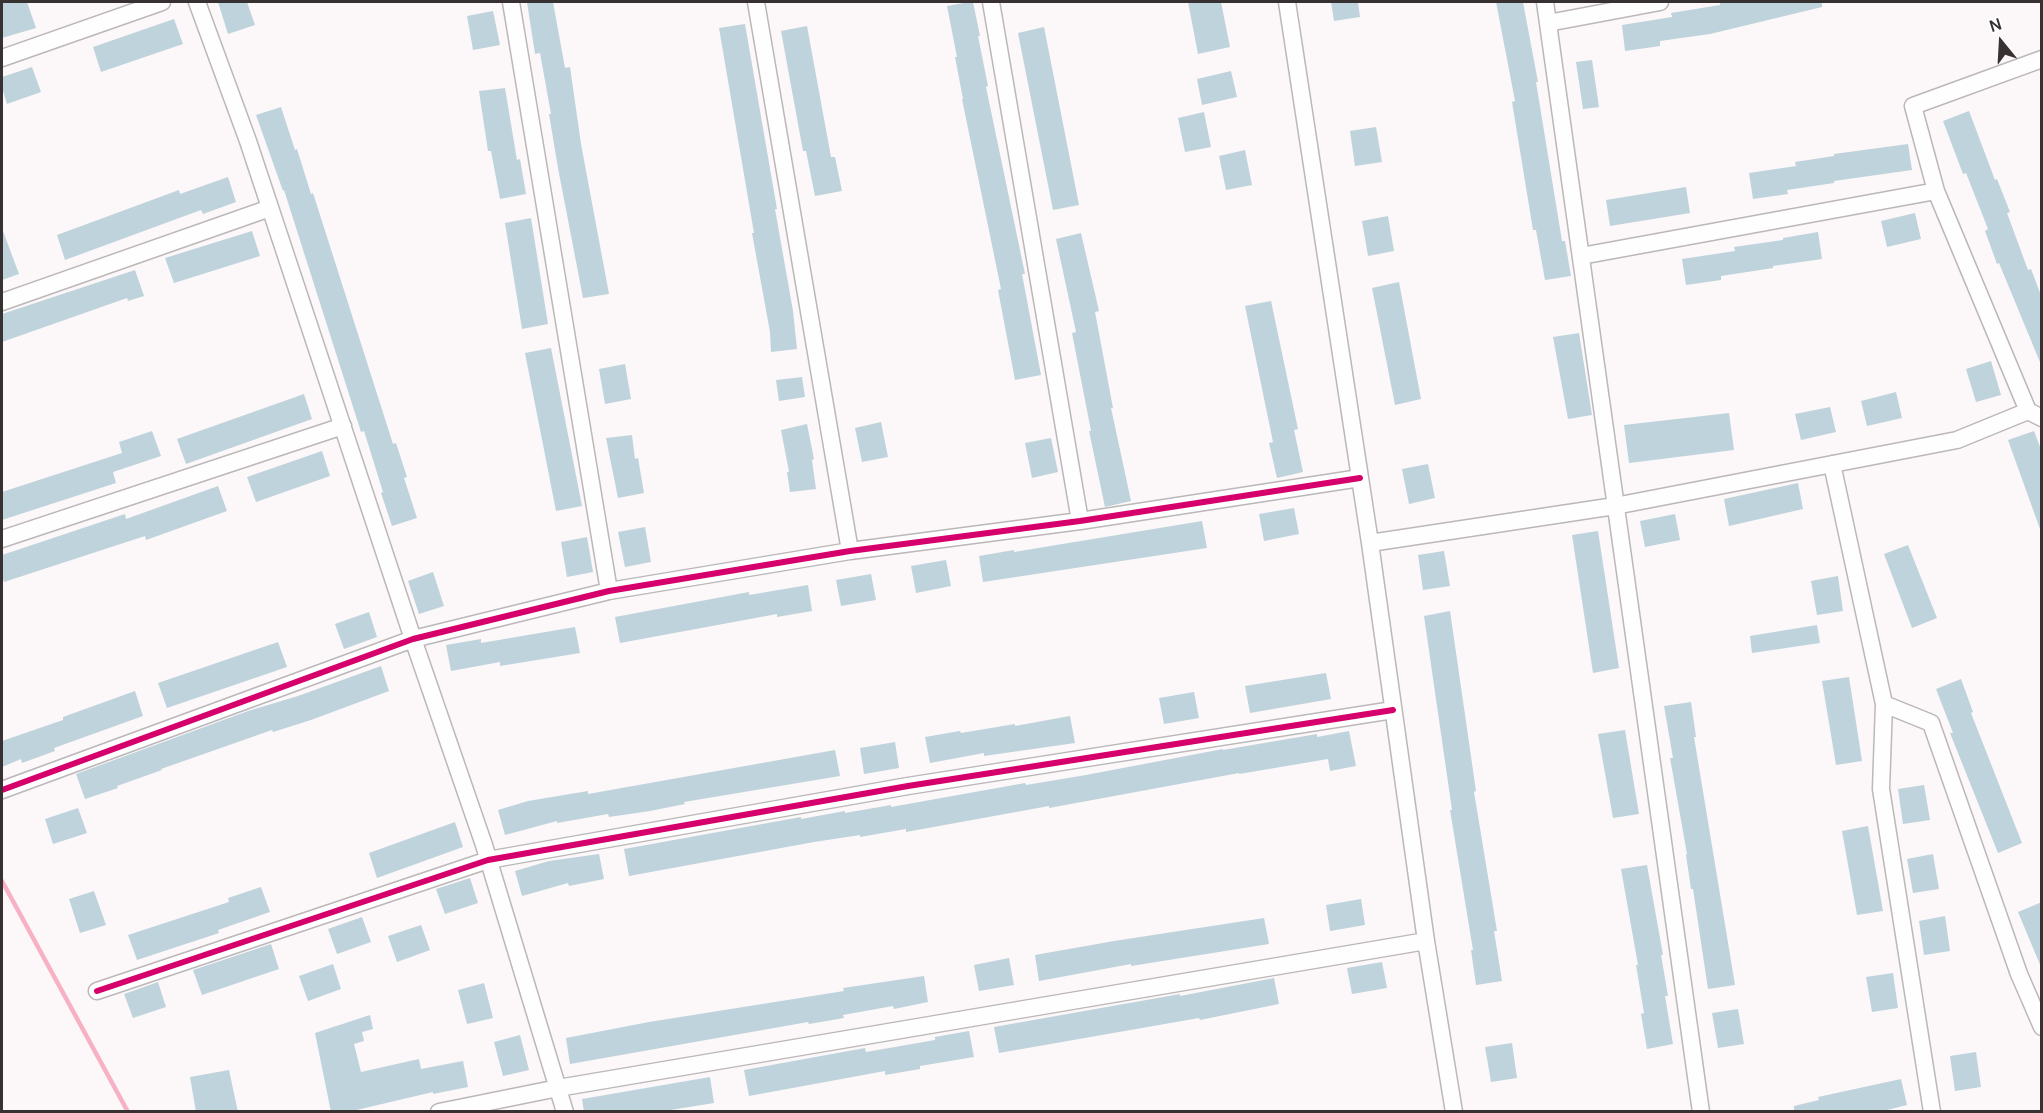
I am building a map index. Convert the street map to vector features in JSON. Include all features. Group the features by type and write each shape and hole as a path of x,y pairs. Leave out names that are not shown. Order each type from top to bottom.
{"street":[{"path":"2,58 162,2"},
{"path":"197,2 270,208 488,860 565,1112"},
{"path":"511,2 609,591"},
{"path":"756,2 850,551"},
{"path":"991,2 1080,520"},
{"path":"1287,2 1370,543 1426,941 1454,1112"},
{"path":"1545,2 1701,1112"},
{"path":"1548,23 1660,2"},
{"path":"1370,543 1615,506 1957,440 2035,414 1936,191 1912,106 2042,59"},
{"path":"1581,256 1936,191"},
{"path":"2,302 270,208"},
{"path":"2,539 343,426"},
{"path":"1832,464 1884,704 1881,789 1932,1112"},
{"path":"2,790 413,639 609,591 850,551 1080,520 1360,478"},
{"path":"1884,704 1931,723 2019,974 2042,1027"},
{"path":"98,991 488,860 908,786 1393,711"},
{"path":"439,1112 558,1088 1426,941"}],"building":[{"path":"2,2 27,2 36,28 2,38"},
{"path":"218,2 247,2 255,25 228,34"},
{"path":"527,2 553,2 565,68 570,67 581,144 609,294 583,298 558,168 540,53 535,54"},
{"path":"973,2 980,36 978,36 988,86 986,87 1025,274 1022,274 1041,375 1015,380 998,290 1001,289 962,99 947,6"},
{"path":"1188,2 1221,2 1230,47 1198,54"},
{"path":"1331,2 1358,2 1360,17 1334,21"},
{"path":"1496,2 1523,2 1538,82 1536,82 1562,241 1565,241 1571,276 1545,280 1536,230 1533,230 1512,102 1515,101"},
{"path":"1727,2 1822,2 1822,7 1710,34 1660,41 1660,46 1625,51 1622,25 1672,17 1671,13"},
{"path":"493,11 500,45 473,50 467,16"},
{"path":"174,19 183,44 101,72 93,47"},
{"path":"745,24 777,209 775,209 793,311 797,349 771,352 770,332 719,28"},
{"path":"807,26 831,157 835,157 842,191 815,196 806,151 803,151 781,31"},
{"path":"1044,27 1079,205 1053,210 1018,33"},
{"path":"1592,60 1599,107 1583,109 1576,62"},
{"path":"32,67 41,92 7,104 2,87 2,77"},
{"path":"1231,71 1237,97 1202,105 1197,79"},
{"path":"505,88 517,160 520,159 526,194 500,199 491,151 488,151 479,91"},
{"path":"281,107 311,194 313,193 393,444 396,443 407,477 404,478 417,518 392,526 364,431 361,432 284,190 256,115"},
{"path":"1969,111 1995,180 1997,179 2010,212 2007,213 2028,270 2031,269 2042,298 2042,367 1999,263 1997,264 1985,231 1988,229 1966,173 1963,174 1943,121"},
{"path":"1204,112 1211,147 1185,152 1178,118"},
{"path":"1376,127 1382,162 1355,166 1350,131"},
{"path":"1908,144 1912,170 1834,181 1834,183 1787,190 1788,194 1753,199 1749,173 1796,166 1795,162 1834,156 1834,154"},
{"path":"1245,150 1252,185 1226,190 1219,156"},
{"path":"228,177 236,202 203,214 201,210 65,260 57,235 179,190 180,194"},
{"path":"1686,187 1690,213 1610,226 1606,200"},
{"path":"1915,213 1921,239 1887,247 1881,221"},
{"path":"1388,216 1394,251 1368,256 1362,221"},
{"path":"531,218 548,324 522,329 505,223"},
{"path":"2,231 19,274 2,280"},
{"path":"252,231 260,256 174,283 165,258"},
{"path":"1818,232 1822,259 1773,266 1773,268 1721,276 1721,280 1686,285 1682,259 1735,251 1734,247"},
{"path":"1081,233 1099,311 1095,312 1113,408 1111,408 1131,501 1105,507 1072,333 1076,332 1056,239"},
{"path":"135,270 144,296 128,301 127,298 2,342 2,314"},
{"path":"1399,282 1421,399 1395,405 1372,288"},
{"path":"1271,301 1298,429 1294,430 1303,472 1277,478 1269,443 1273,442 1245,306"},
{"path":"1579,333 1592,415 1568,419 1553,337"},
{"path":"551,348 582,506 556,511 525,353"},
{"path":"1991,361 2001,395 1976,402 1966,369"},
{"path":"625,364 631,399 605,404 599,369"},
{"path":"802,377 805,397 779,401 776,380"},
{"path":"1896,392 1902,418 1867,426 1861,401"},
{"path":"304,394 312,419 186,464 177,439"},
{"path":"1830,407 1836,432 1801,440 1795,414"},
{"path":"1729,413 1734,450 1629,463 1624,425"},
{"path":"881,422 888,457 862,462 855,428"},
{"path":"807,424 814,459 812,460 816,489 790,492 787,472 789,472 781,430"},
{"path":"152,431 161,456 113,472 116,483 2,520 2,492 122,453 119,442"},
{"path":"2034,431 2042,452 2042,529 2040,529 2008,440"},
{"path":"632,435 635,459 638,458 644,493 618,498 606,438"},
{"path":"1051,438 1058,472 1032,478 1025,443"},
{"path":"322,451 330,476 256,502 247,477"},
{"path":"1428,464 1435,498 1409,504 1402,469"},
{"path":"1798,483 1803,509 1729,526 1724,499"},
{"path":"218,486 227,511 146,540 145,536 4,582 2,555 125,514 126,519"},
{"path":"1294,508 1299,534 1264,541 1259,514"},
{"path":"1675,514 1680,540 1645,547 1640,521"},
{"path":"1202,521 1207,548 983,582 979,556"},
{"path":"645,527 651,562 625,567 618,532"},
{"path":"1598,531 1619,668 1593,673 1572,535"},
{"path":"587,537 593,572 567,577 561,542"},
{"path":"1908,545 1937,618 1912,628 1884,554"},
{"path":"1444,551 1450,586 1423,590 1418,555"},
{"path":"946,560 951,586 916,593 911,566"},
{"path":"433,572 444,606 419,614 408,581"},
{"path":"871,574 876,600 841,606 836,580"},
{"path":"1838,576 1843,611 1817,615 1811,581"},
{"path":"808,585 812,611 777,617 777,614 620,643 615,617 749,592 749,595"},
{"path":"1450,611 1476,791 1474,792 1497,931 1494,931 1502,981 1476,985 1471,950 1473,950 1450,810 1452,810 1424,616"},
{"path":"369,612 377,637 344,649 335,624"},
{"path":"1817,625 1820,643 1752,653 1750,636"},
{"path":"575,627 580,653 500,666 500,662 451,671 446,645 481,639 481,643"},
{"path":"278,642 287,667 167,708 158,683"},
{"path":"381,666 389,691 311,720 273,732 272,730 161,769 117,786 118,788 85,799 76,774 248,711 298,696"},
{"path":"1326,673 1331,699 1250,713 1245,686"},
{"path":"1849,677 1862,761 1836,765 1822,681"},
{"path":"1961,679 1973,712 1971,713 2022,843 1998,853 1950,733 1953,733 1936,689"},
{"path":"135,691 143,716 54,748 55,751 22,763 21,759 2,767 2,741 63,720 63,717"},
{"path":"1194,692 1199,718 1164,724 1159,698"},
{"path":"1691,702 1696,737 1694,737 1735,985 1708,989 1670,758 1673,758 1664,706"},
{"path":"1070,716 1075,743 984,756 984,753 930,763 925,737 1015,724 1015,726"},
{"path":"1625,730 1639,814 1613,818 1598,734"},
{"path":"1349,731 1356,766 1330,771 1328,759 906,832 906,829 814,842 629,876 624,849 801,817 801,819 891,805 891,807 1025,783 1026,785 1086,775 1223,749"},
{"path":"895,742 899,768 864,774 860,748"},
{"path":"835,750 840,776 684,802 685,804 650,811 609,817 608,814 557,823 557,821 505,835 498,810 528,801 588,791 588,794"},
{"path":"1924,785 1930,820 1903,824 1898,789"},
{"path":"78,808 87,833 53,844 45,819"},
{"path":"455,822 463,847 377,878 369,853"},
{"path":"1868,826 1883,911 1857,915 1842,831"},
{"path":"599,854 604,879 569,886 568,883 522,896 515,871 549,861"},
{"path":"1933,854 1939,889 1913,893 1907,859"},
{"path":"1647,865 1663,955 1661,955 1668,996 1665,996 1673,1044 1647,1049 1641,1014 1644,1013 1636,965 1638,965 1621,869"},
{"path":"470,878 478,903 445,914 436,889"},
{"path":"261,887 270,912 218,930 219,933 137,960 128,935 229,902 228,898"},
{"path":"94,891 106,925 80,933 69,899"},
{"path":"1361,899 1365,925 1330,931 1326,905"},
{"path":"2042,902 2042,967 2041,967 2018,912"},
{"path":"1945,916 1950,951 1924,955 1919,921"},
{"path":"362,917 371,942 337,954 328,929"},
{"path":"1264,918 1269,944 1131,966 1131,964 1039,981 1035,955"},
{"path":"421,925 430,950 397,962 388,936"},
{"path":"271,944 279,969 202,995 193,970"},
{"path":"1009,958 1014,985 979,991 974,965"},
{"path":"1382,962 1387,988 1352,994 1347,968"},
{"path":"333,964 341,989 308,1001 299,976"},
{"path":"1893,973 1898,1008 1872,1012 1866,977"},
{"path":"924,976 928,1002 894,1009 893,1006 843,1015 844,1018 809,1024 808,1022 570,1064 566,1038 649,1022 844,991 843,988"},
{"path":"1274,978 1279,1004 1200,1020 1199,1018 999,1053 994,1027"},
{"path":"158,982 166,1007 133,1018 124,994"},
{"path":"484,983 493,1018 467,1024 458,990"},
{"path":"1738,1009 1744,1044 1718,1048 1712,1013"},
{"path":"370,1015 373,1029 362,1032 364,1041 354,1044 361,1072 419,1059 421,1069 463,1061 468,1087 433,1094 433,1092 348,1112 331,1112 315,1033"},
{"path":"969,1031 974,1057 920,1066 920,1069 885,1075 885,1071 749,1096 744,1070 865,1048 866,1052 935,1040 935,1037"},
{"path":"520,1035 529,1070 503,1076 494,1042"},
{"path":"1512,1043 1517,1078 1491,1082 1485,1047"},
{"path":"1976,1052 1981,1087 1955,1091 1950,1056"},
{"path":"229,1070 238,1112 196,1112 190,1077"},
{"path":"710,1077 714,1103 658,1112 584,1112 582,1099"},
{"path":"1901,1079 1907,1105 1879,1112 1794,1112 1794,1106 1819,1100 1818,1097"}],"waterway":[{"path":"2,881 128,1112"}],"cycle path":[{"path":"2,790 413,639 609,591 850,551 1080,521 1360,478"},
{"path":"97,991 488,860 908,786 1393,710"}]}
